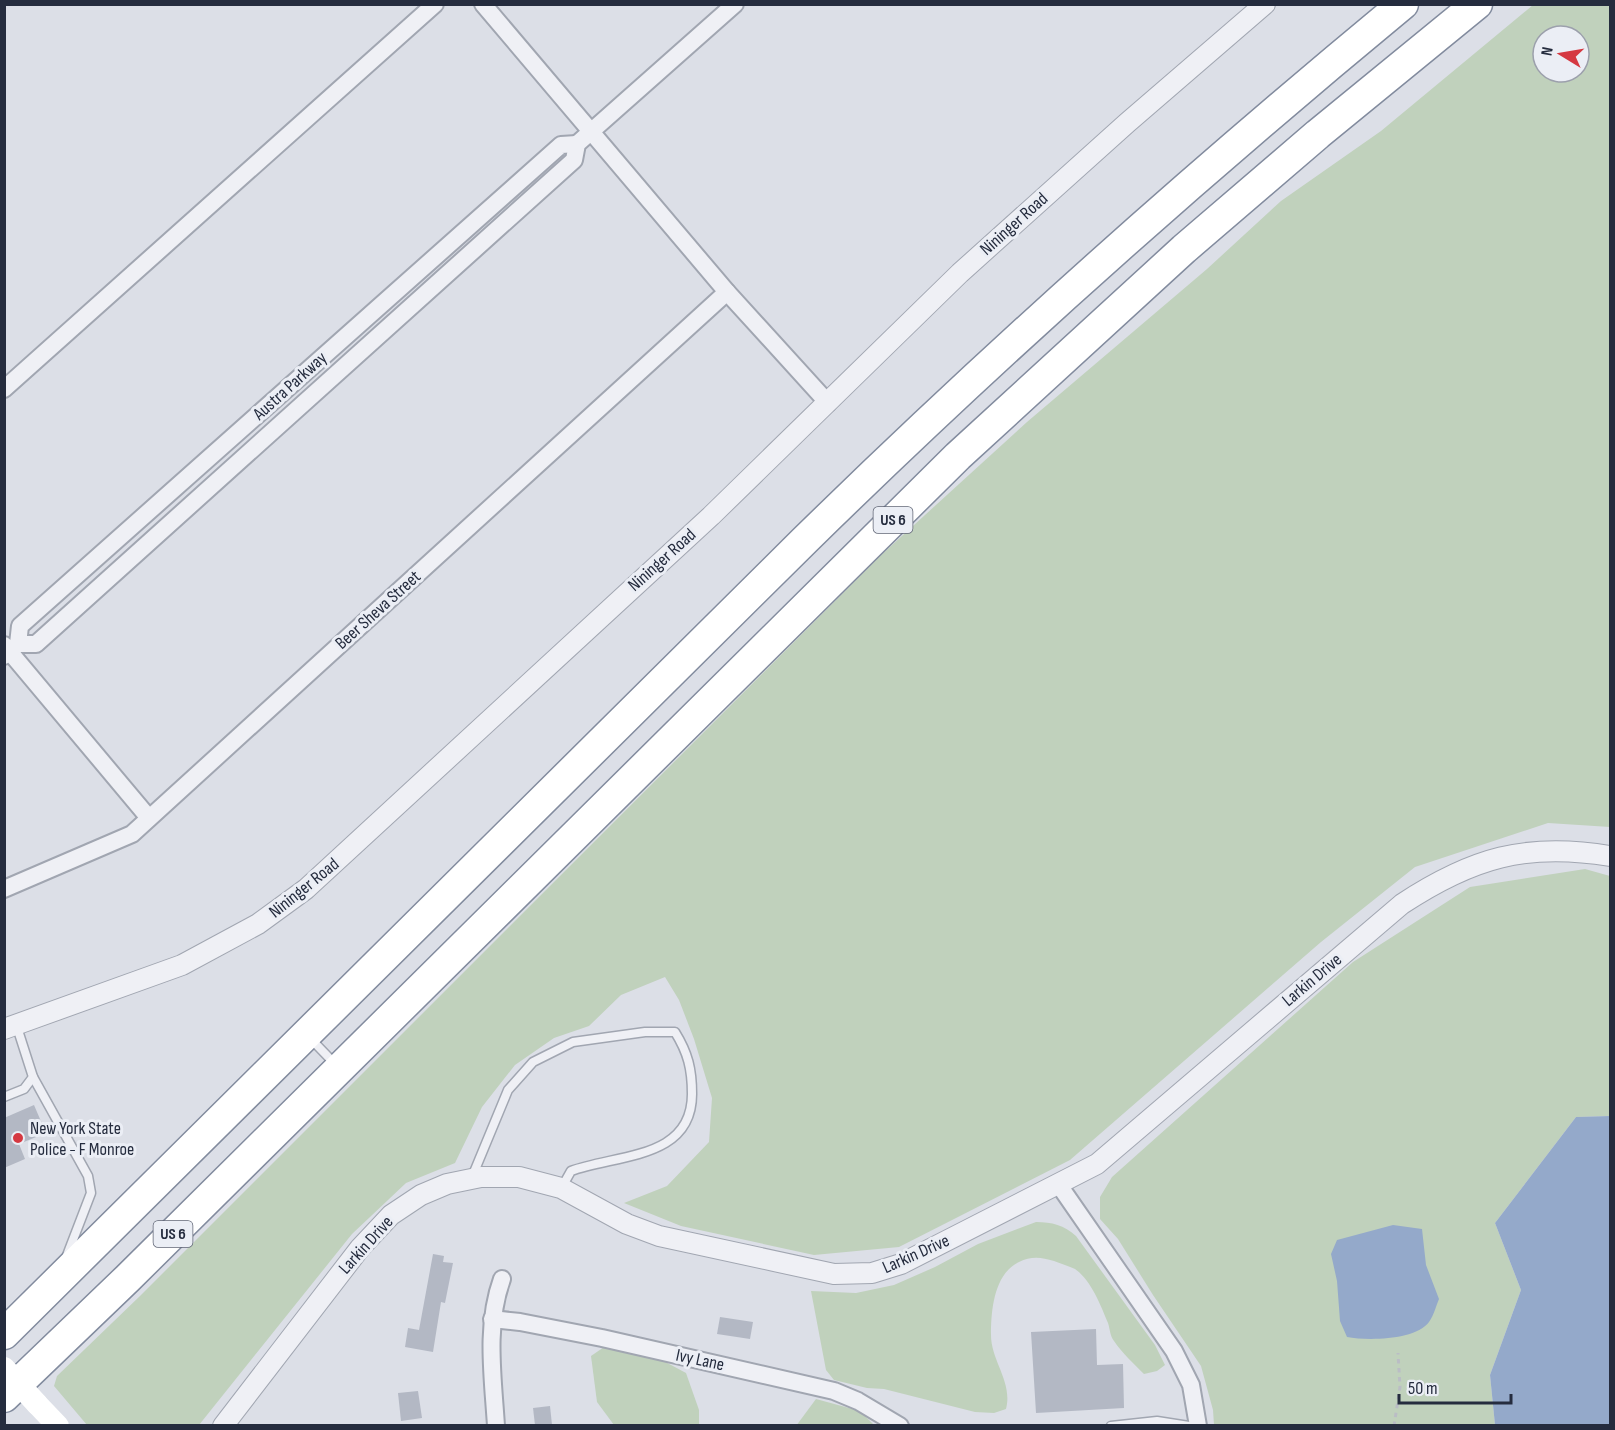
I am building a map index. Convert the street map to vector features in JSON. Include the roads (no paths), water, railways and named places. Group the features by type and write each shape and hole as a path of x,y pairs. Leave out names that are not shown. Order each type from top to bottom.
{"highway":[{"name":"US 6","path":"4,1334 796,549 968,383 1185,187 1403,4"},
{"name":"US 6","path":"4,1397 992,424 1184,249 1334,121 1477,4"}],"main road":[{"path":"4,1368 56,1424"}],"street":[{"path":"4,389 435,4"},
{"path":"483,4 727,291 828,403"},
{"name":"Austra Parkway","path":"9,649 21,626 29,618 561,145 577,144 735,4"},
{"name":"Nininger Road","path":"10,1027 182,965 236,938 290,902 353,847 540,671 711,516 960,273 1109,139 1265,4"},
{"name":"Austra Parkway","path":"9,649 36,644 574,160 577,144"},
{"name":"Beer Sheva Street","path":"4,889 132,834 727,291"},
{"path":"9,649 149,818"},
{"name":"Larkin Drive","path":"223,1425 360,1248 391,1215 421,1195 447,1184 481,1177 519,1177 561,1188 627,1224 659,1236 834,1274 872,1273 901,1264 1097,1164 1402,904 1431,885 1470,866 1504,856 1546,851 1580,851 1611,856"},
{"path":"1059,1185 1174,1351 1191,1385 1198,1425"},
{"path":"496,1425 491,1343 496,1293 502,1279"},
{"name":"Ivy Lane","path":"492,1319 520,1322 602,1338 834,1390 900,1425"}],"lane":[{"path":"10,1027 33,1077 88,1176 91,1193 57,1283"},
{"path":"471,1179 508,1090 534,1062 573,1042 645,1032 675,1032 685,1048 692,1074 692,1102 688,1119 676,1135 663,1146 637,1155 589,1164 571,1171 561,1188"},
{"path":"307,1035 339,1068"},
{"path":"4,1097 24,1089 33,1077"},
{"path":"1110,1425 1156,1421 1189,1425"}],"water":[{"path":"1610,1116 1610,1425 1495,1425 1490,1375 1521,1290 1495,1223 1576,1117"},
{"path":"1393,1225 1422,1229 1426,1265 1439,1299 1434,1313 1423,1328 1403,1336 1379,1339 1347,1337 1340,1321 1337,1281 1331,1254 1337,1240"}],"place":[{"name":"New York State Police - F Monroe","path":"18,1138"}]}
